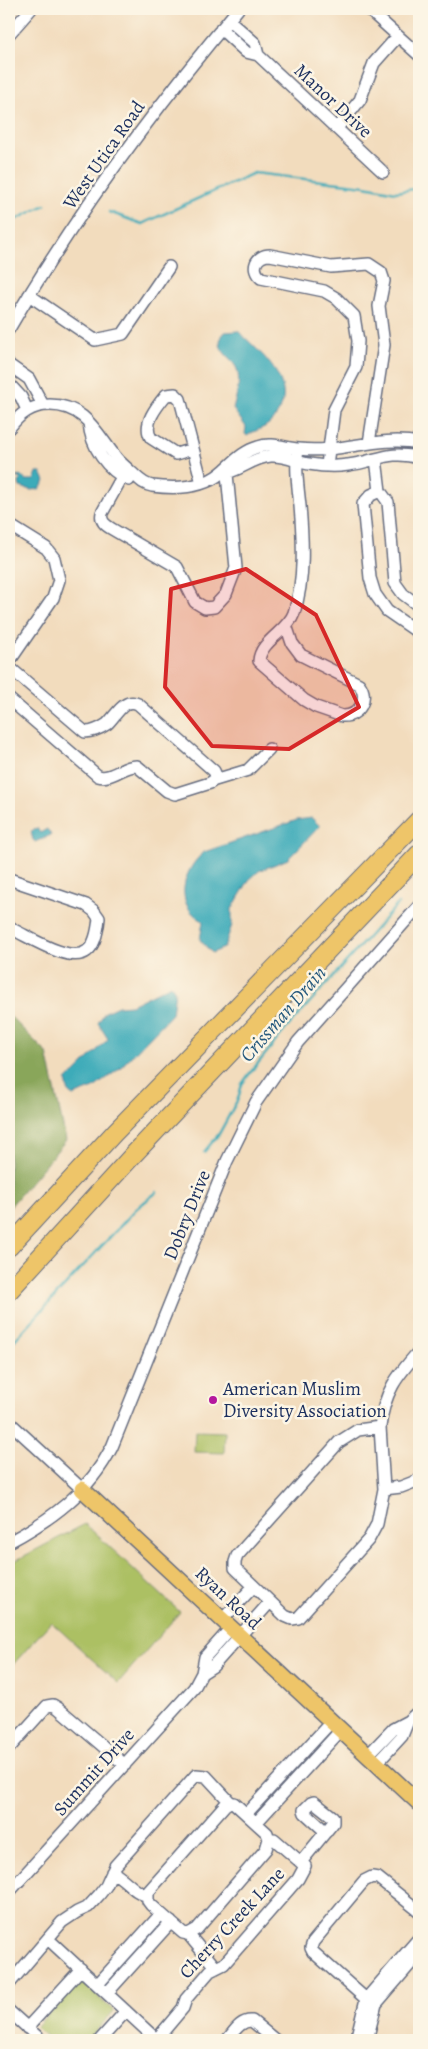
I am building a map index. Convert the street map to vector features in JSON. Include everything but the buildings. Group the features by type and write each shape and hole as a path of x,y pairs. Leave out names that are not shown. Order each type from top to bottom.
{"highway":[{"path":"9,1247 121,1125 419,820"},
{"path":"9,1291 134,1154 419,854"}],"main road":[{"name":"Ryan Road","path":"82,1489 419,1803"}],"street":[{"path":"9,34 32,9"},
{"name":"West Utica Road","path":"9,329 29,295 108,175 158,108 238,9"},
{"path":"368,9 419,56"},
{"name":"Manor Drive","path":"229,20 255,43 258,55"},
{"name":"Manor Drive","path":"221,29 246,52 258,55 383,172"},
{"path":"337,128 360,100 374,62 398,36"},
{"path":"328,465 328,450 334,410 356,367 358,340 356,320 352,313 341,303 324,291 261,278 255,268 257,261 263,255 331,267 369,264 381,272 384,281 378,306 384,345 370,442 380,491 388,502 395,583 403,594 419,606"},
{"path":"29,295 95,340 123,334 169,267"},
{"path":"9,365 29,379 43,405"},
{"path":"9,384 21,397 27,410"},
{"path":"193,449 176,454 151,438 148,434 148,423 166,395 175,394 180,399 202,483"},
{"path":"9,428 27,410 43,405 73,409 84,416 102,437 116,458 140,482 146,485 174,488 202,483 223,474 243,454 258,447 273,445 297,455 311,465 348,465 398,454 419,458"},
{"path":"89,423 97,450 113,470 133,482 140,482"},
{"path":"297,455 342,449 370,442 396,440 419,442"},
{"path":"286,625 292,643 301,655 359,684 362,688 364,700 357,712 342,716 309,704 259,662 258,659 262,651 294,614 302,568 297,455"},
{"path":"122,477 102,513 101,519 112,529 177,567 195,602 207,608 214,607 224,599 236,568 223,474"},
{"path":"380,491 366,498 363,504 370,578 373,589 385,609 419,633"},
{"path":"9,525 46,548 54,558 59,580 53,598 9,662"},
{"path":"9,667 84,732 92,731 107,723 127,703 134,702 138,704 214,771 217,775 216,780"},
{"path":"9,698 98,776 108,776 137,766 167,792 175,794 248,770 269,750"},
{"path":"9,879 86,906 94,910 99,918 91,948 84,953 72,955 14,930 9,926"},
{"name":"Dobry Drive","path":"9,1542 53,1517 82,1489 103,1464 112,1447 229,1156 256,1102 298,1042 419,906"},
{"path":"380,1427 367,1428 344,1438 237,1556 235,1568 285,1616 292,1619 298,1618 305,1612 369,1539 377,1524 384,1489 380,1427 384,1403 389,1390 402,1370 419,1351"},
{"name":"Ryan Road","path":"9,1422 82,1489"},
{"path":"384,1489 401,1488 419,1480"},
{"path":"231,1628 262,1594"},
{"path":"231,1628 262,1594"},
{"name":"Summit Drive","path":"9,1892 194,1688 202,1673 213,1666 231,1628"},
{"path":"9,1748 47,1706 53,1705 125,1765"},
{"path":"372,1759 402,1736 408,1721 419,1711"},
{"path":"246,1814 336,1726"},
{"path":"256,1823 336,1726"},
{"name":"Cherry Creek Lane","path":"9,1984 68,1917 88,1907 106,1886 115,1866 196,1775 206,1776 230,1802 234,1803 267,1833 269,1838 266,1849 197,1929 188,1934 183,1933 151,1905 148,1896"},
{"path":"112,1872 137,1891 148,1896 152,1887 225,1805 230,1802"},
{"path":"300,1862 326,1832"},
{"name":"Cherry Creek Lane","path":"48,1938 156,2040 183,2008 186,1999 210,1971 224,1964 298,1879 305,1866 274,1839 269,1838"},
{"path":"371,2001 314,1952 311,1948 313,1942 364,1881 372,1877 378,1878 419,1911"},
{"path":"98,1984 161,1914"},
{"path":"106,1993 171,1922"},
{"path":"188,1934 216,1968"},
{"path":"356,2040 371,2001 419,1938"},
{"path":"367,2040 371,2001 419,1954"},
{"path":"27,2028 80,1969"},
{"path":"9,2011 41,2040"},
{"path":"100,2040 126,2011"},
{"path":"227,2040 241,2024 248,2020 252,2021 275,2040"}],"highlighted area":[{"path":"246,569 316,615 359,707 289,749 212,746 165,687 171,589"}],"green space":[{"path":"9,1015 47,1053 66,1140 9,1208"},
{"path":"195,1431 225,1432 224,1453 194,1452"},
{"path":"85,1524 180,1612 118,1683 51,1622 9,1669 9,1564"},
{"path":"79,1980 114,2011 88,2040 50,2040 36,2027"}],"water":[{"path":"238,331 268,361 282,385 283,397 280,410 265,427 247,436 245,434 246,427 233,409 238,387 238,373 220,343 225,332"},
{"path":"37,472 41,472 45,481 40,489 31,490 20,487 21,479 16,477 20,475 26,480 34,480"},
{"path":"312,818 320,826 288,859 259,871 249,880 232,909 232,925 224,948 212,953 200,940 203,921 187,906 184,897 186,878 196,860 204,852 297,820"},
{"path":"37,828 40,833 47,829 51,835 35,842 31,832"},
{"path":"171,985 175,991 172,1014 119,1069 94,1088 73,1096 69,1093 66,1081 108,1039 98,1023 105,1012 118,1006 131,1005"}],"waterway":[{"path":"109,212 142,224 254,173 365,186 396,192 419,188"},
{"path":"9,223 45,205"},
{"name":"Crissman Drain","path":"204,1152 219,1134 238,1099 242,1084 250,1073 285,1030 398,904"},
{"name":"Crissman Drain","path":"9,1346 137,1208 157,1192"}],"place":[{"name":"American Muslim Diversity Association","path":"213,1400"}]}
